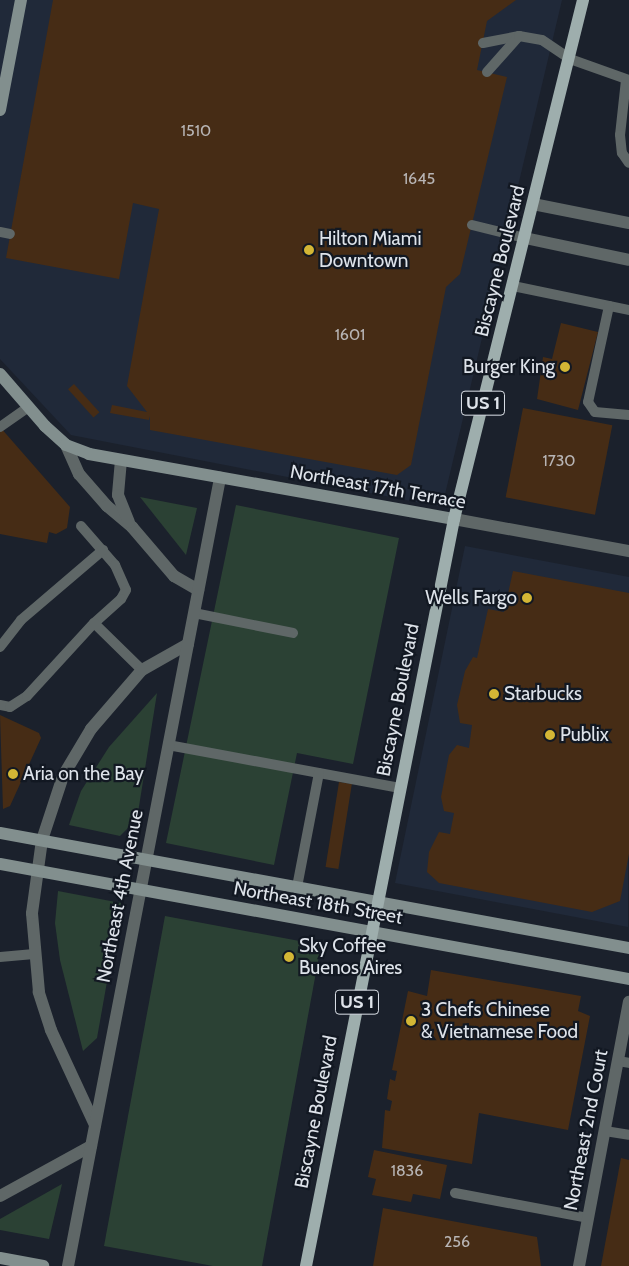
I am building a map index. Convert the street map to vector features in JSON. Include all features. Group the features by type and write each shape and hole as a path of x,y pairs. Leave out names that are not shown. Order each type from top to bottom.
{"main road":[{"name":"Biscayne Boulevard","path":"306,1266 454,519 570,59 583,0"}],"street":[{"path":"0,110 21,0"},
{"path":"533,204 629,223"},
{"path":"525,238 629,260"},
{"name":"Northeast 17th Terrace","path":"0,374 29,407 66,444 79,474 132,527 174,576 198,590"},
{"name":"Northeast 17th Terrace","path":"66,444 121,460 629,551"},
{"name":"Northeast 17th Terrace","path":"121,460 118,496 132,527"},
{"name":"Northeast 4th Avenue","path":"68,1266 220,478"},
{"path":"95,1125 51,1030 39,992 34,954 32,913 42,840 48,814 72,760 112,702 142,670 188,644"},
{"name":"Northeast 18th Street","path":"0,833 629,948"},
{"name":"Northeast 18th Street","path":"0,864 629,979"},
{"name":"Northeast 2nd Court","path":"579,1266 605,1130 623,1062 629,1002"},
{"path":"0,1196 91,1146"},
{"path":"0,1258 43,1266"}],"lane":[{"path":"487,72 519,36"},
{"path":"482,43 519,36 542,40 570,59 627,80 622,153 629,163"},
{"path":"472,225 525,238"},
{"path":"512,286 629,310"},
{"path":"609,306 588,402 595,412 629,415"},
{"path":"0,427 29,407"},
{"path":"0,706 10,707 27,696 94,623 121,599 126,590 124,578 103,550 81,526"},
{"path":"0,647 21,620 103,550"},
{"path":"194,614 292,633"},
{"path":"94,623 142,670"},
{"path":"168,744 400,788"},
{"path":"297,887 319,773"},
{"path":"0,957 34,954"},
{"path":"605,1130 629,1135"},
{"path":"455,1193 588,1218"}],"shaded area":[{"name":"Hilton Miami Downtown","path":"0,0 562,0 442,507 71,435 0,359"},
{"name":"Publix","path":"465,546 629,577 628,927 395,883"}],"green space":[{"path":"140,497 197,508 186,555"},
{"path":"236,505 399,538 353,764 297,753 274,865 166,843"},
{"path":"157,693 137,819 120,836 69,825 81,791 109,747"},
{"path":"58,891 121,903 97,1038 83,1051 60,960 55,923"},
{"path":"165,916 321,945 262,1266 213,1266 104,1246"},
{"path":"62,1184 49,1239 0,1230 0,1219"}],"building":[{"name":"Hilton Miami Downtown","path":"53,0 516,0 487,21 477,70 507,77 460,274 446,287 411,465 397,475 150,430 150,416 149,420 110,413 112,405 147,412 127,386 159,209 133,203 119,279 6,258"},
{"name":"Burger King","path":"561,323 598,332 578,410 537,399 543,357 552,359"},
{"path":"74,384 99,412 93,418 68,389"},
{"path":"523,408 612,425 595,515 506,497"},
{"path":"0,427 70,507 67,528 56,534 49,532 47,543 0,534"},
{"name":"Publix","path":"513,571 629,593 629,854 620,901 592,912 439,883 427,872 429,852 439,832 450,834 454,813 444,811 441,797 449,755 457,745 469,748 472,725 460,723 457,705 465,671 473,657 477,658 488,609 504,612"},
{"name":"Aria on the Bay","path":"0,715 39,733 41,738 10,806 3,809"},
{"path":"339,782 352,784 338,869 326,867"},
{"path":"431,970 581,996 578,1011 590,1016 568,1130 479,1113 472,1164 382,1148 385,1110 390,1111 392,1101 387,1099 390,1079 395,1081 397,1071 392,1070 408,991 427,996"},
{"path":"374,1150 447,1165 440,1199 413,1194 411,1202 372,1195 376,1179 368,1177"},
{"path":"621,1158 629,1160 629,1266 601,1266"},
{"path":"383,1208 537,1237 541,1266 373,1266"}],"place":[{"name":"Hilton Miami Downtown","path":"309,250"},
{"name":"Burger King","path":"565,367"},
{"name":"Wells Fargo","path":"527,598"},
{"name":"Starbucks","path":"494,694"},
{"name":"Publix","path":"550,735"},
{"name":"Aria on the Bay","path":"13,774"},
{"name":"Sky Coffee Buenos Aires","path":"289,957"},
{"name":"3 Chefs Chinese & Vietnamese Food","path":"411,1021"}]}
